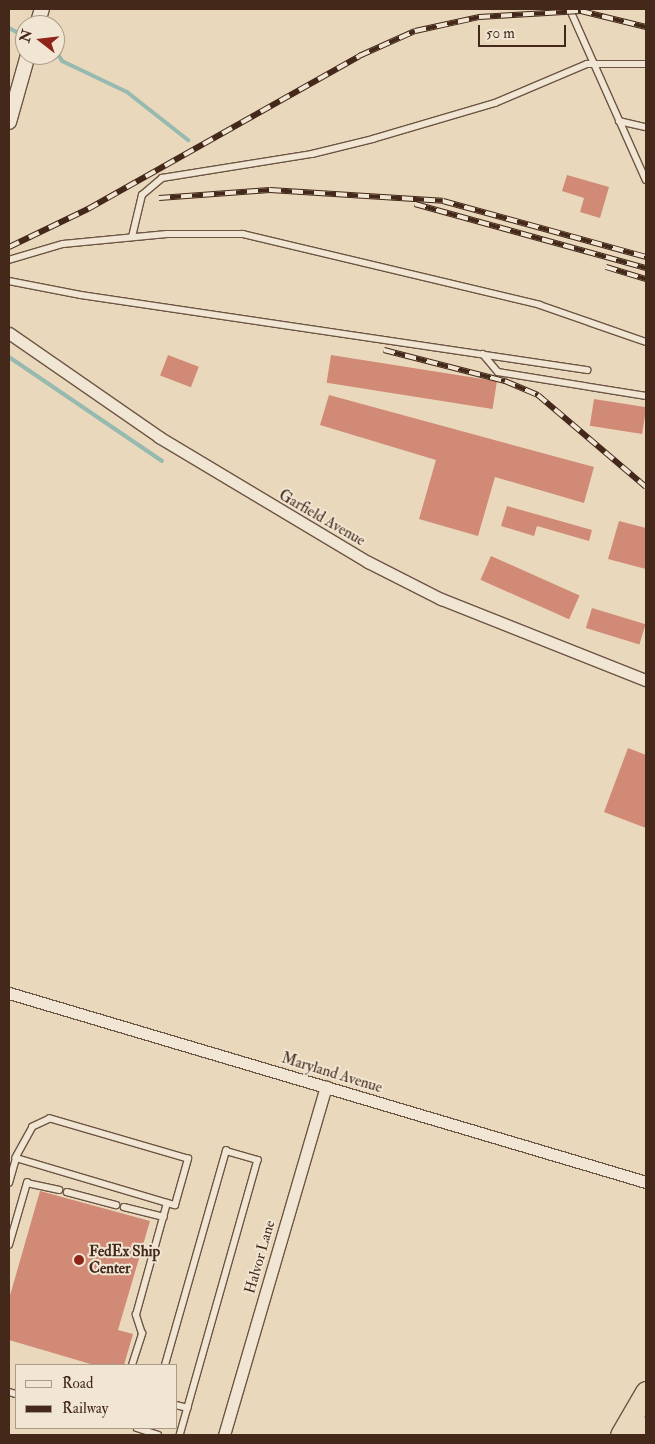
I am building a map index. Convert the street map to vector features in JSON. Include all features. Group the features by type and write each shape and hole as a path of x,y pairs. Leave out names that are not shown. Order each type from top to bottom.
{"highway":[{"path":"621,1435 646,1392"},
{"path":"642,1435 646,1427"}],"street":[{"path":"9,122 12,99 24,65"},
{"name":"Garfield Avenue","path":"9,333 167,442 368,562 441,599 646,680"},
{"name":"Maryland Avenue","path":"9,993 646,1182"},
{"name":"Halvor Lane","path":"224,1435 326,1087"}],"lane":[{"path":"570,9 646,180"},
{"path":"132,237 142,195 162,178 312,154 373,139 495,103 594,64 646,64"},
{"path":"619,121 646,127"},
{"path":"9,260 52,246 132,237 227,233 278,240 540,305 646,342"},
{"path":"9,281 81,295 587,370"},
{"path":"484,354 498,372 646,396"},
{"path":"9,1183 16,1158 33,1127 50,1120 188,1159 175,1205 16,1158"},
{"path":"165,1364 226,1151 258,1160 180,1435"},
{"path":"9,1245 27,1182 59,1190"},
{"path":"67,1192 116,1205"},
{"path":"132,1364 142,1334 136,1314 167,1203"},
{"path":"124,1207 164,1217"},
{"path":"178,1406 188,1408"},
{"path":"139,1429 158,1435"}],"building":[{"path":"567,175 609,187 600,218 580,212 584,198 562,191"},
{"path":"168,355 199,367 191,387 160,376"},
{"path":"331,355 497,381 493,409 327,383"},
{"path":"329,395 594,467 584,503 495,477 478,536 419,519 436,460 320,425"},
{"path":"594,399 646,407 642,434 590,426"},
{"path":"507,506 592,530 589,541 537,526 534,536 501,526"},
{"path":"619,521 646,528 646,569 608,559"},
{"path":"491,556 580,595 569,619 480,580"},
{"path":"592,608 646,624 639,644 586,628"},
{"path":"628,748 646,755 646,828 604,812"},
{"name":"FedEx Ship Center","path":"40,1191 150,1221 118,1330 133,1334 124,1364 91,1364 9,1340 9,1299"}],"waterway":[{"path":"9,28 15,31"},
{"path":"65,62 127,92 188,140"},
{"path":"9,357 162,461"}],"railway":[{"path":"9,247 88,209 359,56 415,31 479,17 581,11 646,27"},
{"path":"159,198 270,190 443,201 646,257"},
{"path":"415,204 646,268"},
{"path":"606,267 646,279"},
{"path":"384,350 505,381 538,395 646,487"}],"place":[{"name":"FedEx Ship Center","path":"79,1260"}]}
